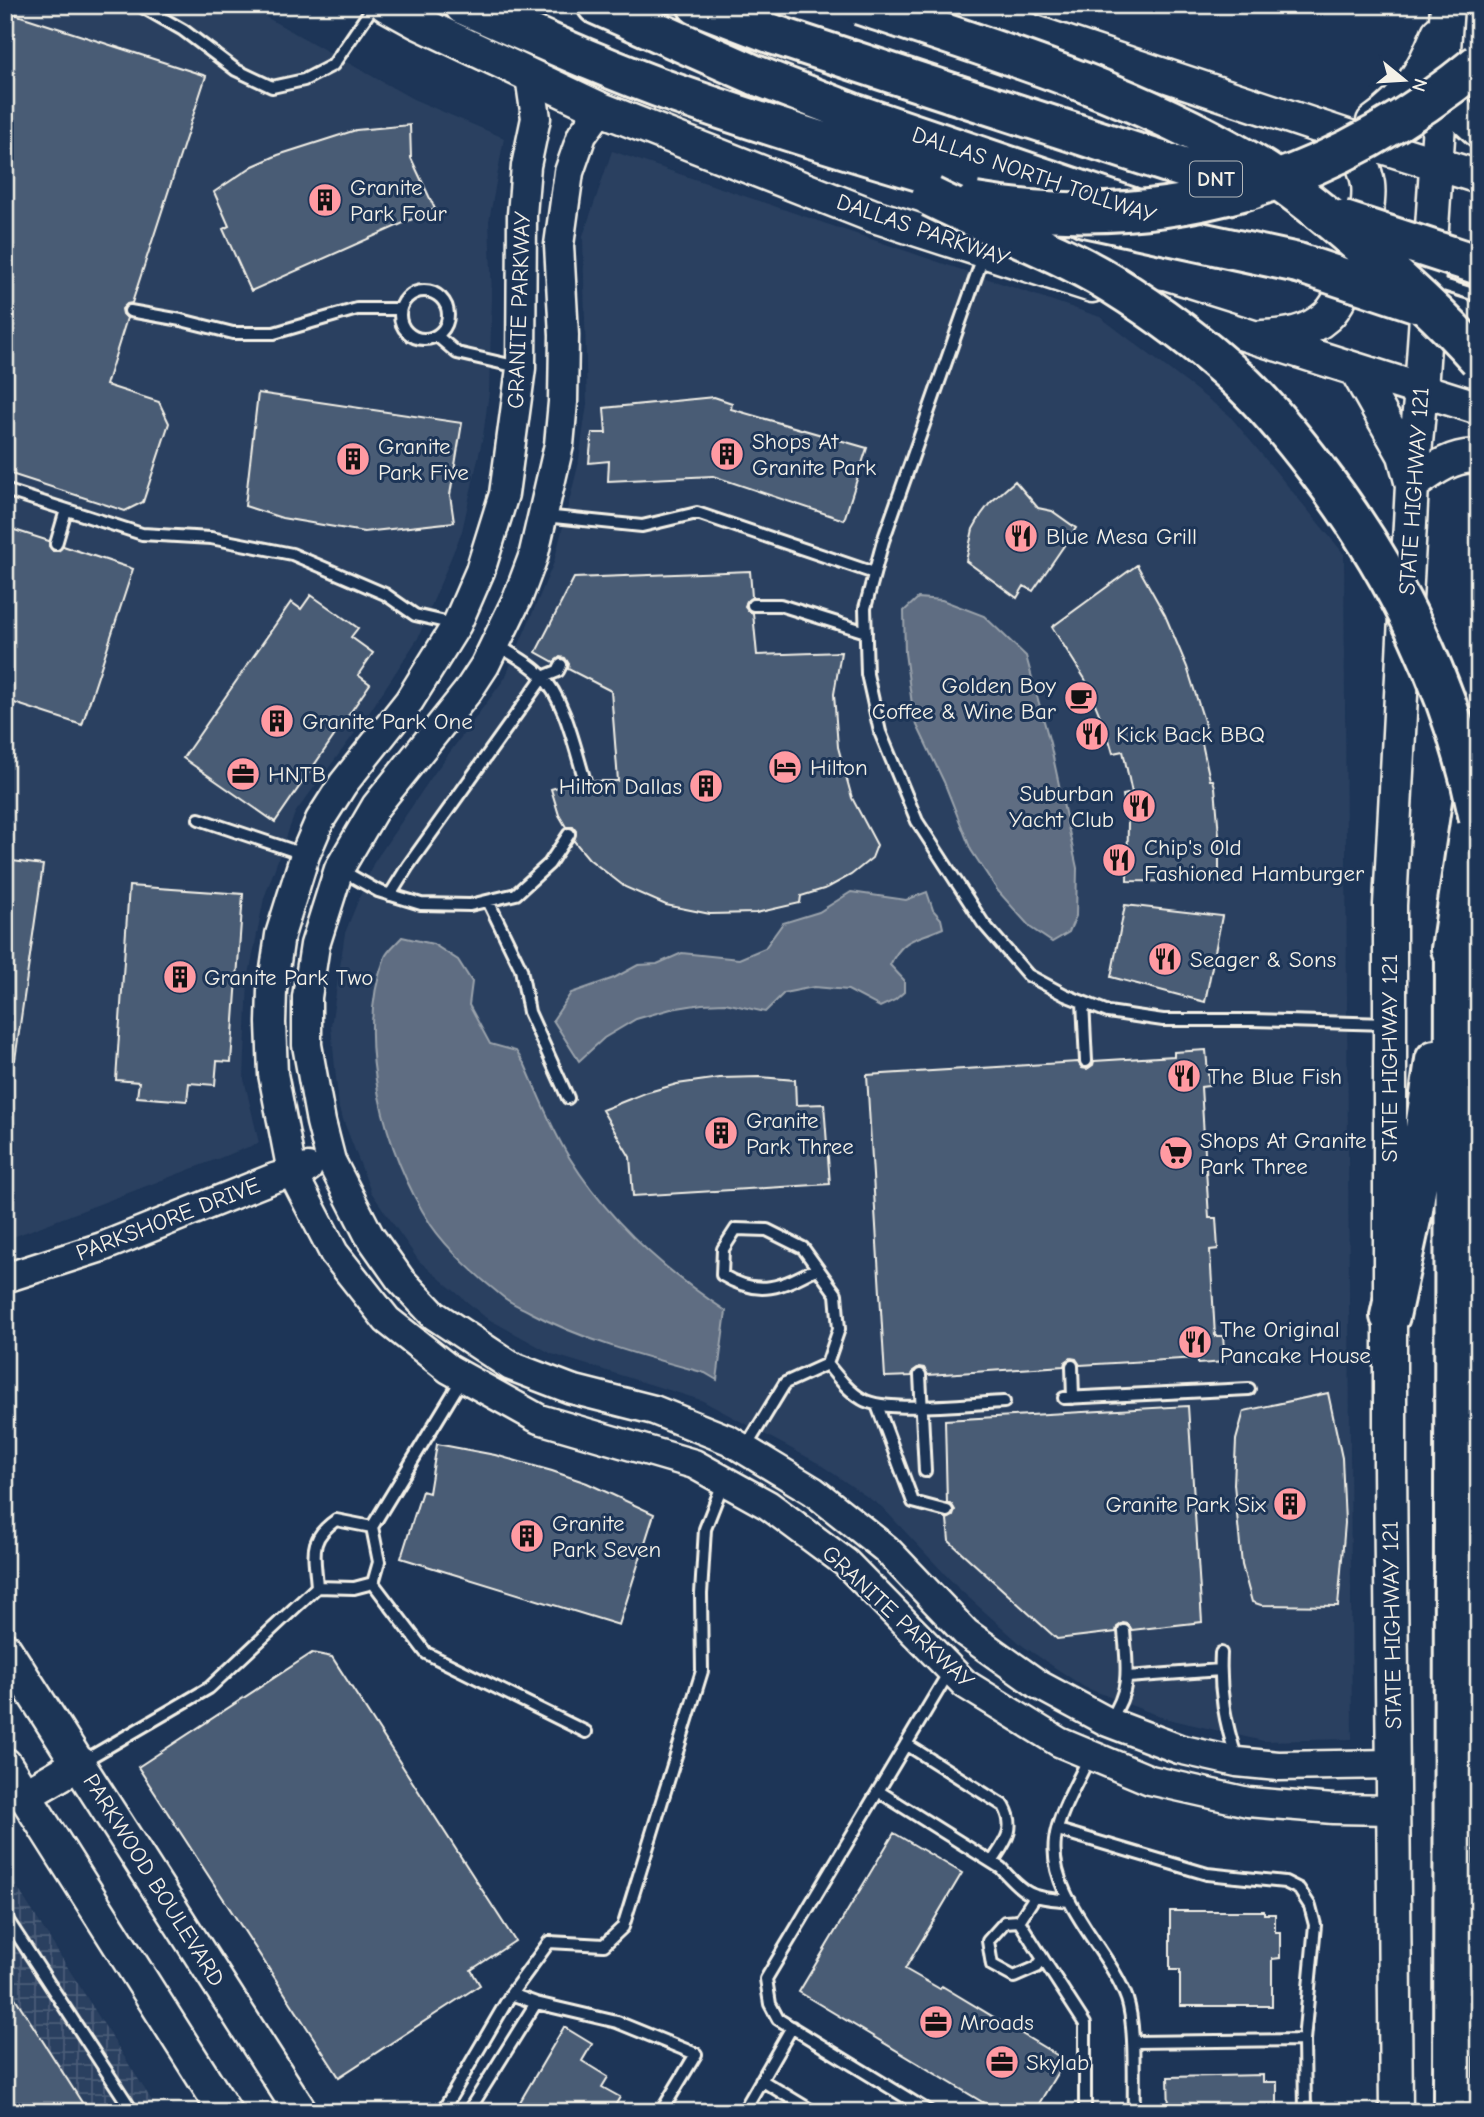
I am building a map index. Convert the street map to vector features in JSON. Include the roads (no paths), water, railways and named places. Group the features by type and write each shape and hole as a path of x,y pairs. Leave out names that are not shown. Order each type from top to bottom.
{"highway":[{"path":"446,5 617,88 783,152 931,197 1066,258 1153,311 1239,380 1291,436 1362,531 1409,615 1429,659 1458,736 1479,819"},
{"path":"464,5 660,88 814,140 1060,211 1298,263"},
{"name":"DALLAS NORTH TOLLWAY","path":"597,5 755,75 853,113 1479,324"},
{"name":"DNT","path":"697,5 787,39 1479,265"},
{"path":"860,5 1026,61 1108,93 1174,121 1247,159 1283,183 1382,264 1425,303 1479,359"},
{"path":"931,197 1007,209 1082,213 1155,209 1217,198 1273,183 1357,146 1430,101 1461,66"},
{"path":"1390,1316 1413,1210 1479,764"},
{"path":"1453,2112 1455,924"},
{"path":"1478,2112 1476,1878 1479,1843"}],"main road":[{"name":"DALLAS PARKWAY","path":"386,5 601,109 871,215 1479,408"},
{"path":"965,7 1353,138 1479,177"},
{"path":"1353,138 1414,85 1426,64 1447,8"},
{"name":"STATE HIGHWAY 121","path":"1396,2112 1388,1024 1390,905 1412,485 1437,163 1461,66 1447,8"},
{"path":"1461,66 1455,108 1479,131"},
{"path":"1254,337 1290,336 1305,330 1329,314 1338,300 1358,256 1369,199 1368,181 1353,138"},
{"path":"1356,370 1404,455 1412,485 1454,459 1470,455 1479,457"},
{"name":"PARKWOOD BOULEVARD","path":"5,1649 301,2112"},
{"path":"15,1802 79,1763"},
{"path":"5,1764 15,1802 225,2112"}],"street":[{"name":"GRANITE PARKWAY","path":"530,76 536,118 526,166 522,215 521,368 504,494 480,572 457,624 409,701 343,785 320,820 305,855 280,935 272,990 273,1074 292,1172 334,1253 387,1320 449,1369 539,1419 694,1464 768,1505 846,1563 965,1684 1048,1736 1150,1780 1248,1802 1349,1810 1394,1810"},
{"name":"GRANITE PARKWAY","path":"601,109 582,135 569,172 559,245 564,365 559,445 533,557 519,597 496,644 468,691 376,806 338,869 315,945 306,1018 307,1045 331,1161 369,1235 400,1279 434,1315 511,1366 571,1389 654,1410 729,1440 813,1490 886,1549 967,1633 1039,1685 1108,1722 1179,1749 1237,1762 1278,1766 1393,1764"},
{"path":"521,368 564,365"},
{"path":"457,624 496,644"},
{"path":"305,855 338,869"},
{"name":"PARKSHORE DRIVE","path":"5,1278 102,1247 274,1178 331,1161"},
{"path":"724,1480 745,1450"},
{"path":"1090,1755 1108,1722"}],"lane":[{"path":"139,5 183,30 236,70 272,87 304,80 333,65 374,5"},
{"path":"985,252 883,541 865,608 867,674 880,732 917,821 983,923 1028,975 1083,1002 1108,1012 1163,1020 1388,1024"},
{"path":"1429,280 1479,296"},
{"path":"430,291 447,306 449,314 447,323 437,336 421,340 413,337 401,325 400,309 408,296 415,292 430,291"},
{"path":"130,311 233,333 274,333 357,309 400,309"},
{"path":"437,336 457,353 521,368"},
{"path":"5,490 142,534 211,538 292,554 385,594 415,615 457,624"},
{"path":"56,544 66,510"},
{"path":"544,516 642,526 698,513 874,573"},
{"path":"753,605 780,605 866,632"},
{"path":"496,644 529,664 543,677 558,701 585,781"},
{"path":"390,895 543,677 558,671 561,665"},
{"path":"199,819 305,855"},
{"path":"338,869 377,891 421,904 470,905 516,894 549,864 569,834"},
{"path":"488,901 521,970 529,1012 568,1098"},
{"path":"1083,1002 1087,1061"},
{"path":"745,1450 785,1383 827,1364 839,1329 836,1294 803,1248 767,1230 736,1229 723,1249 722,1275 740,1286 763,1289 790,1282 817,1268"},
{"path":"827,1364 855,1394 864,1401 877,1405 1004,1402"},
{"path":"1072,1366 1069,1398 1250,1390"},
{"path":"920,1376 925,1471"},
{"path":"373,1583 379,1562 372,1527 463,1377"},
{"path":"877,1405 912,1502 947,1511"},
{"path":"442,2112 511,1994 548,1942 604,1945 623,1927 702,1671 701,1594 705,1529 724,1480"},
{"path":"317,1587 314,1546 322,1530 336,1520 372,1527"},
{"path":"79,1763 209,1688 317,1587 354,1588 373,1583"},
{"path":"373,1583 426,1653 586,1732"},
{"path":"1108,1722 1121,1703 1128,1677 1124,1631"},
{"path":"1221,1653 1223,1713 1237,1762"},
{"path":"930,2112 778,2019 770,2004 766,1979 951,1669"},
{"path":"1128,1677 1220,1670"},
{"path":"906,1744 1004,1806 1010,1816 1009,1836 992,1862"},
{"path":"1090,1755 1055,1838 1055,1858 1070,1901 1127,2000 1133,2042 1134,2112"},
{"path":"878,1791 1002,1868 1015,1884 1034,1898 1070,1901"},
{"path":"1058,1830 1207,1874 1285,1882 1299,1889 1310,1906 1314,1925 1304,2040 1305,2112"},
{"path":"1019,1921 1034,1898"},
{"path":"5,1916 133,2112"},
{"path":"1019,1921 1085,2024 1085,2112"},
{"path":"1019,1921 1005,1922 988,1941 992,1965 1014,1977 1037,1967 1043,1959"},
{"path":"511,1994 536,2003 617,2022 696,2054 661,2112"},
{"path":"468,2112 536,2003"},
{"path":"743,2112 792,2027"},
{"path":"1133,2042 1304,2040"},
{"path":"761,2080 814,2112"}],"place":[{"name":"Granite Park Four","path":"325,200"},
{"name":"Shops At Granite Park","path":"727,454"},
{"name":"Granite Park Five","path":"353,459"},
{"name":"Blue Mesa Grill","path":"1021,536"},
{"name":"Golden Boy Coffee & Wine Bar","path":"1081,698"},
{"name":"Granite Park One","path":"277,721"},
{"name":"Kick Back BBQ","path":"1092,734"},
{"name":"Hilton","path":"785,767"},
{"name":"HNTB","path":"243,774"},
{"name":"Hilton Dallas","path":"706,786"},
{"name":"Suburban Yacht Club","path":"1139,806"},
{"name":"Chip's Old Fashioned Hamburger","path":"1119,860"},
{"name":"Seager & Sons","path":"1165,959"},
{"name":"Granite Park Two","path":"180,977"},
{"name":"The Blue Fish","path":"1184,1076"},
{"name":"Granite Park Three","path":"721,1133"},
{"name":"Shops At Granite Park Three","path":"1176,1153"},
{"name":"The Original Pancake House","path":"1195,1342"},
{"name":"Granite Park Six","path":"1290,1504"},
{"name":"Granite Park Seven","path":"527,1536"},
{"name":"Mroads","path":"936,2022"},
{"name":"Skylab","path":"1002,2062"}]}
